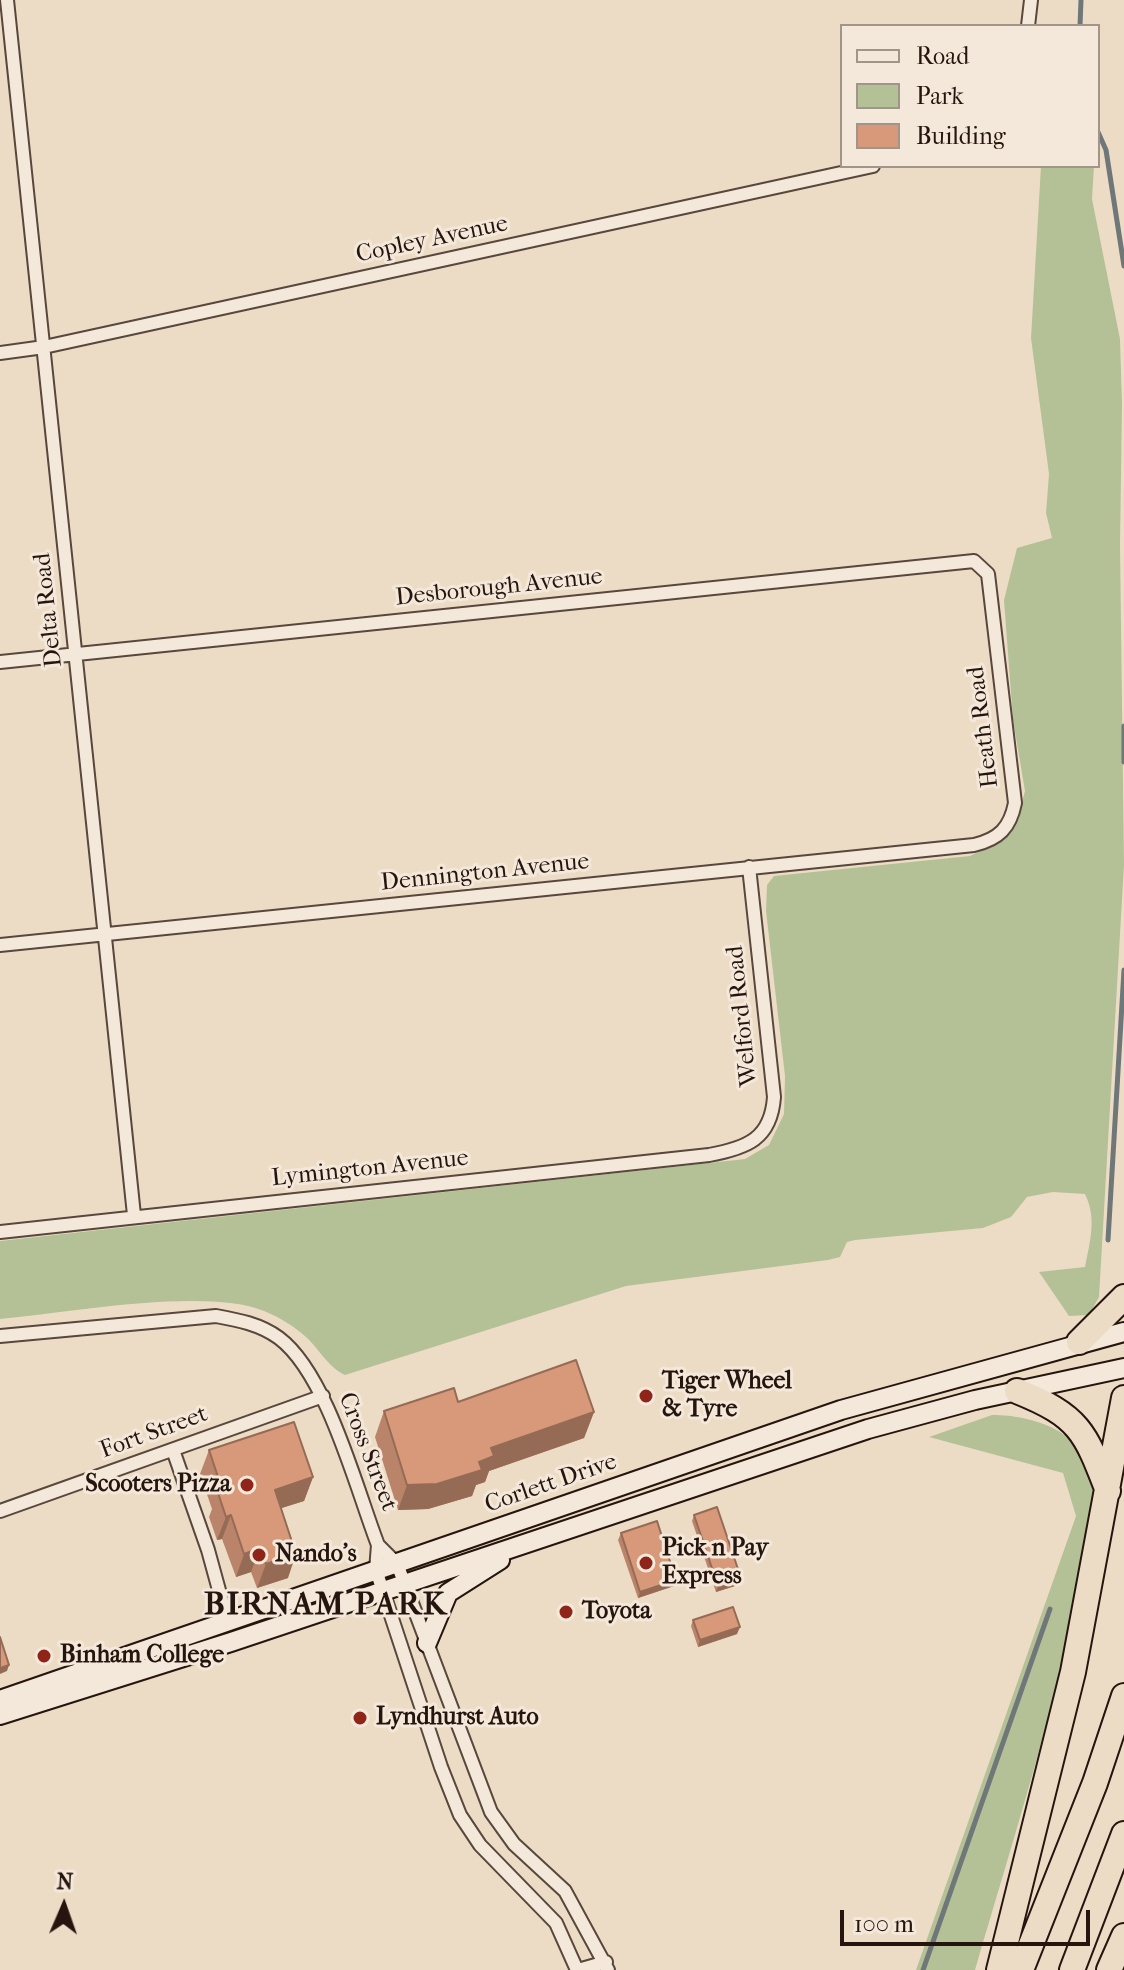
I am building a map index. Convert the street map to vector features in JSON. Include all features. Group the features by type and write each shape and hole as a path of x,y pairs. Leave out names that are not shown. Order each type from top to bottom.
{"highway":[{"path":"1079,1342 1124,1297"},
{"path":"1017,1391 1052,1407 1077,1425 1087,1438 1108,1491"},
{"path":"999,1970 1073,1672 1124,1398"},
{"path":"1021,1970 1095,1783 1124,1696"},
{"path":"1072,1970 1124,1834"},
{"path":"1109,1970 1124,1936"}],"main road":[{"name":"Corlett Drive","path":"0,1700 841,1410 1124,1332"},
{"name":"Corlett Drive","path":"0,1715 523,1546 868,1429 1017,1391 1124,1368"},
{"path":"427,1643 448,1593 523,1546"}],"street":[{"name":"Delta Road","path":"7,0 134,1215"},
{"path":"1028,24 1031,0"},
{"name":"Copley Avenue","path":"0,353 44,347 864,168"},
{"name":"Desborough Avenue","path":"0,662 965,561 981,564 989,582"},
{"name":"Heath Road","path":"974,845 999,836 1012,817 1015,803 989,582"},
{"name":"Dennington Avenue","path":"0,945 974,845"},
{"name":"Welford Road","path":"744,1148 754,1143 767,1126 774,1097 749,867"},
{"name":"Lymington Avenue","path":"0,1232 134,1215 643,1163 744,1148"},
{"name":"Cross Street","path":"0,1336 216,1316 250,1323 285,1343 323,1396 378,1545 397,1564 491,1812 514,1844 565,1891 607,1966"},
{"name":"Fort Street","path":"0,1511 323,1396"},
{"path":"173,1450 208,1550 228,1623"},
{"name":"Cross Street","path":"378,1545 376,1570 441,1767 470,1832 556,1923 578,1970"},
{"path":"578,1970 607,1966"}],"green space":[{"path":"1041,168 1094,168 1092,199 1120,339 1124,865 1099,1297 1089,1315 1069,1316 1039,1272 1085,1267 1089,1248 1092,1221 1085,1194 1053,1192 1027,1197 1011,1217 983,1228 855,1240 847,1242 840,1257 828,1260 626,1286 345,1375 334,1368 306,1337 281,1319 238,1304 172,1301 0,1319 0,1241 745,1159 769,1145 784,1114 785,1076 766,911 767,885 774,876 970,856 1003,840 1018,817 1025,791 1013,720 1004,600 1017,548 1052,538 1046,513 1049,474 1031,338"},
{"path":"992,1415 1041,1423 1070,1439 1081,1450 1094,1482 1092,1516 1046,1726 975,1970 916,1970 1076,1516 1063,1473 929,1437"}],"building":[{"path":"576,1360 594,1412 491,1448 494,1456 479,1462 482,1470 437,1484 407,1485 384,1411 454,1388 458,1402"},
{"path":"294,1422 313,1477 275,1490 296,1554 266,1564 260,1548 244,1554 231,1515 226,1517 218,1493 223,1492 209,1450"},
{"path":"717,1507 741,1578 718,1586 694,1515"},
{"name":"Pick n Pay Express","path":"657,1521 676,1580 640,1592 621,1533"},
{"path":"733,1607 740,1627 700,1640 693,1620"},
{"path":"0,1637 9,1665 0,1668"}],"waterway":[{"path":"1080,24 1081,0"},
{"path":"1100,136 1106,150 1124,266"},
{"path":"1124,726 1124,762"},
{"path":"1108,1240 1124,970"},
{"path":"923,1970 1050,1609"}],"place":[{"name":"Tiger Wheel & Tyre","path":"646,1396"},
{"name":"Scooters Pizza","path":"247,1485"},
{"name":"Nando's","path":"259,1555"},
{"name":"Pick n Pay Express","path":"646,1563"},
{"name":"Toyota","path":"566,1612"},
{"name":"Binham College","path":"44,1656"},
{"name":"Lyndhurst Auto","path":"360,1718"}],"district":[{"name":"BIRNAM PARK","path":"326,1606"}]}
